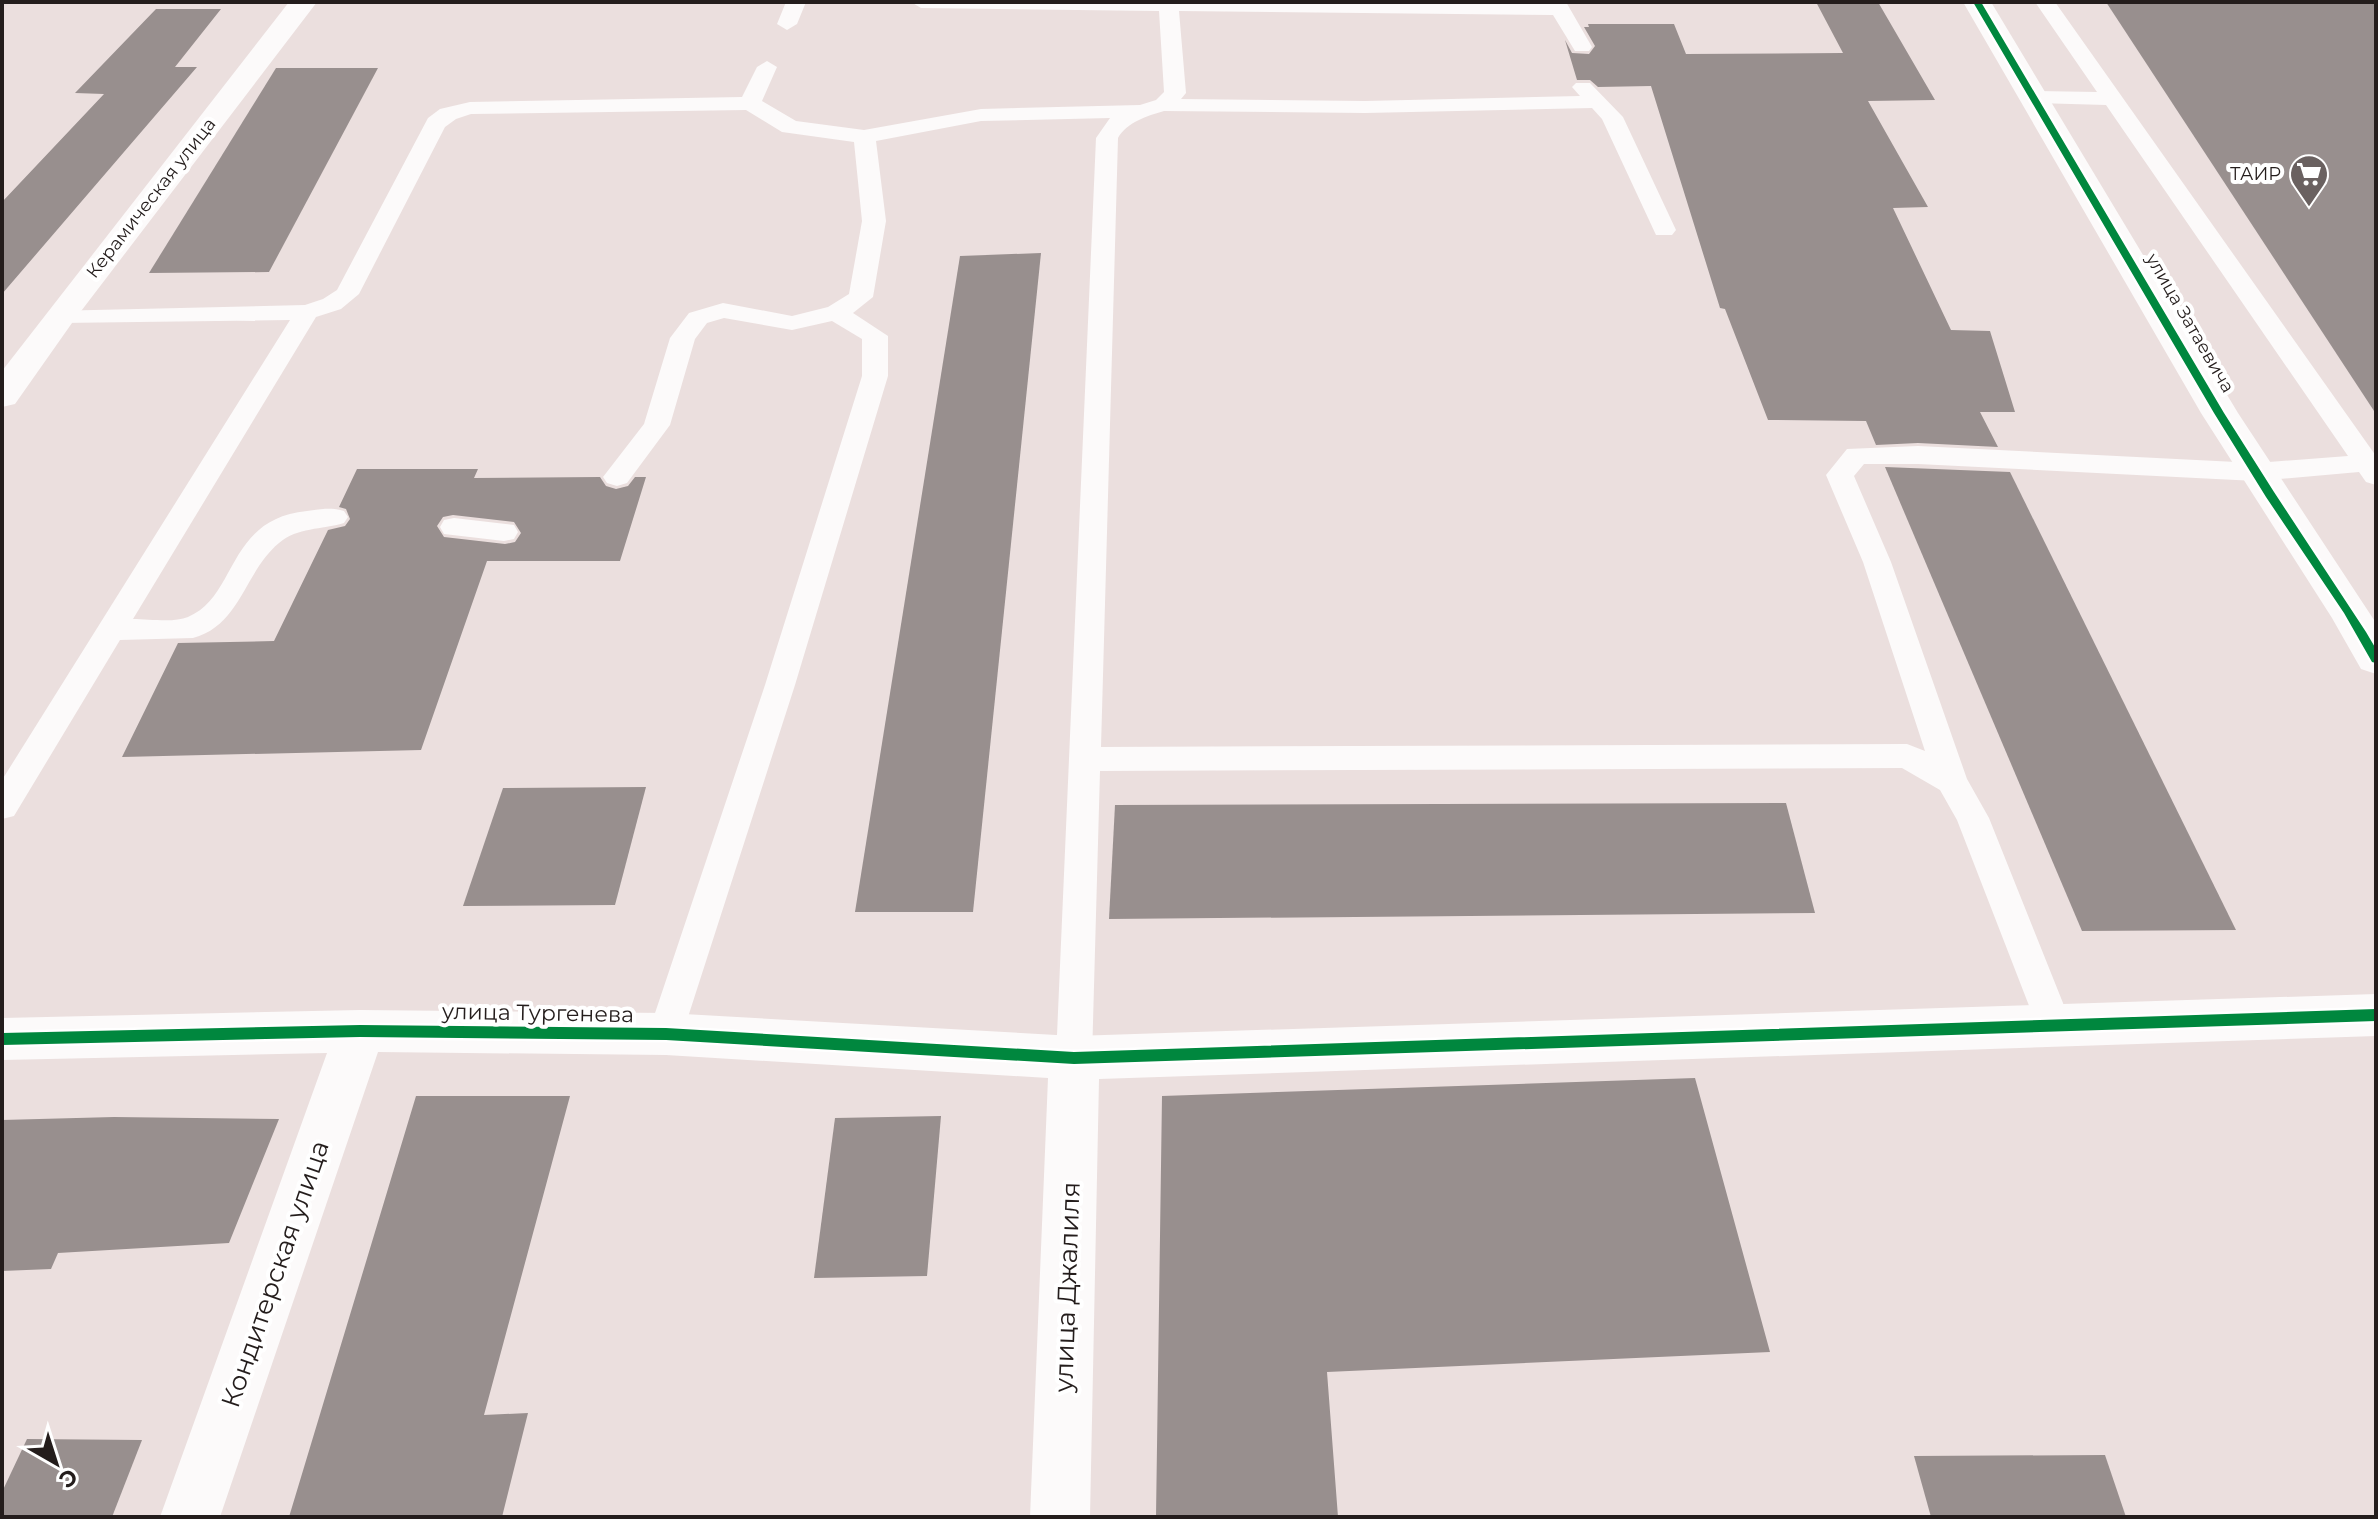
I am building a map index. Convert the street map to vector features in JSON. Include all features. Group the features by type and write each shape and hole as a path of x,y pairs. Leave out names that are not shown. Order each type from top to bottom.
{"street":[{"name":"Керамическая улица","path":"2,396 60,316 303,2"},
{"name":"улица Затаевича","path":"1977,2 2256,472 2365,617 2376,659"},
{"name":"улица Тургенева","path":"2,1039 360,1031 666,1034 1074,1058 2053,1023 2376,1015"},
{"name":"Кондитерская улица","path":"190,1517 360,1031"},
{"name":"улица Джалиля","path":"1060,1517 1074,1058"}],"lane":[{"path":"787,24 796,2"},
{"path":"921,2 1558,6 1582,47"},
{"path":"2045,2 2372,469"},
{"path":"1074,1058 1107,138 1114,125 1152,108 1175,93 1168,4"},
{"path":"750,103 767,67"},
{"path":"60,316 307,312 332,304 347,294 436,123 448,114 470,108 750,103 790,127 864,137 981,115 1152,108 1365,107 1588,94 1612,117 1664,230"},
{"path":"2036,97 2113,99"},
{"path":"617,477 657,425 683,338 698,318 723,310 792,323 836,313 861,297 874,221 864,137"},
{"path":"2,807 307,312"},
{"path":"666,1034 775,700 875,376 875,336 836,313"},
{"path":"2053,1023 1973,818 1951,781 1877,562 1840,475 1857,455 1918,455 2256,472 2372,469"},
{"path":"113,630 193,628 218,611 253,553 270,535 297,521 334,517"},
{"path":"454,527 504,532"},
{"path":"1085,759 1907,756 1951,781"}],"building":[{"path":"1816,2 1878,2 1935,100 1868,101 1928,207 1893,208 1951,330 1990,331 2015,412 1980,412 1998,447 1918,443 1876,445 1866,421 1768,420 1725,309 1720,308 1651,86 1598,87 1590,80 1577,80 1565,40 1572,53 1589,54 1595,46 1584,27 1589,27 1588,24 1674,24 1686,54 1843,53"},
{"name":"ТАИР","path":"2106,2 2376,2 2376,414"},
{"path":"156,9 221,9 175,67 197,67 2,294 2,202 104,94 75,93"},
{"path":"276,68 378,68 269,272 149,273"},
{"path":"1041,253 973,912 855,912 960,256"},
{"path":"1885,467 2010,472 2236,930 2082,931"},
{"path":"357,469 478,469 474,478 600,477 606,486 616,489 628,486 635,477 646,477 620,561 487,561 421,750 122,757 178,643 274,641 328,530 345,526 350,519 346,509 339,507","holes":["453,515 514,522 521,533 515,542 505,544 444,537 437,526 443,517"]},
{"path":"646,787 615,905 463,906 503,788"},
{"path":"1786,803 1815,913 1109,919 1115,805"},
{"path":"1695,1078 1770,1352 1327,1372 1338,1517 1156,1517 1162,1096"},
{"path":"416,1096 570,1096 484,1415 528,1413 502,1517 289,1517"},
{"path":"941,1116 927,1276 814,1278 835,1118"},
{"path":"114,1117 279,1119 229,1243 58,1253 51,1269 2,1271 2,1120"},
{"path":"27,1439 142,1440 112,1517 2,1517 2,1492"},
{"path":"2105,1455 2126,1517 1931,1517 1914,1456"}],"cycle path":[{"path":"1977,2 2219,413 2348,610 2376,659"},
{"path":"2,1039 360,1031 666,1034 1074,1058 2376,1015"}],"place":[{"name":"ТАИР","path":"2309,208"}]}
